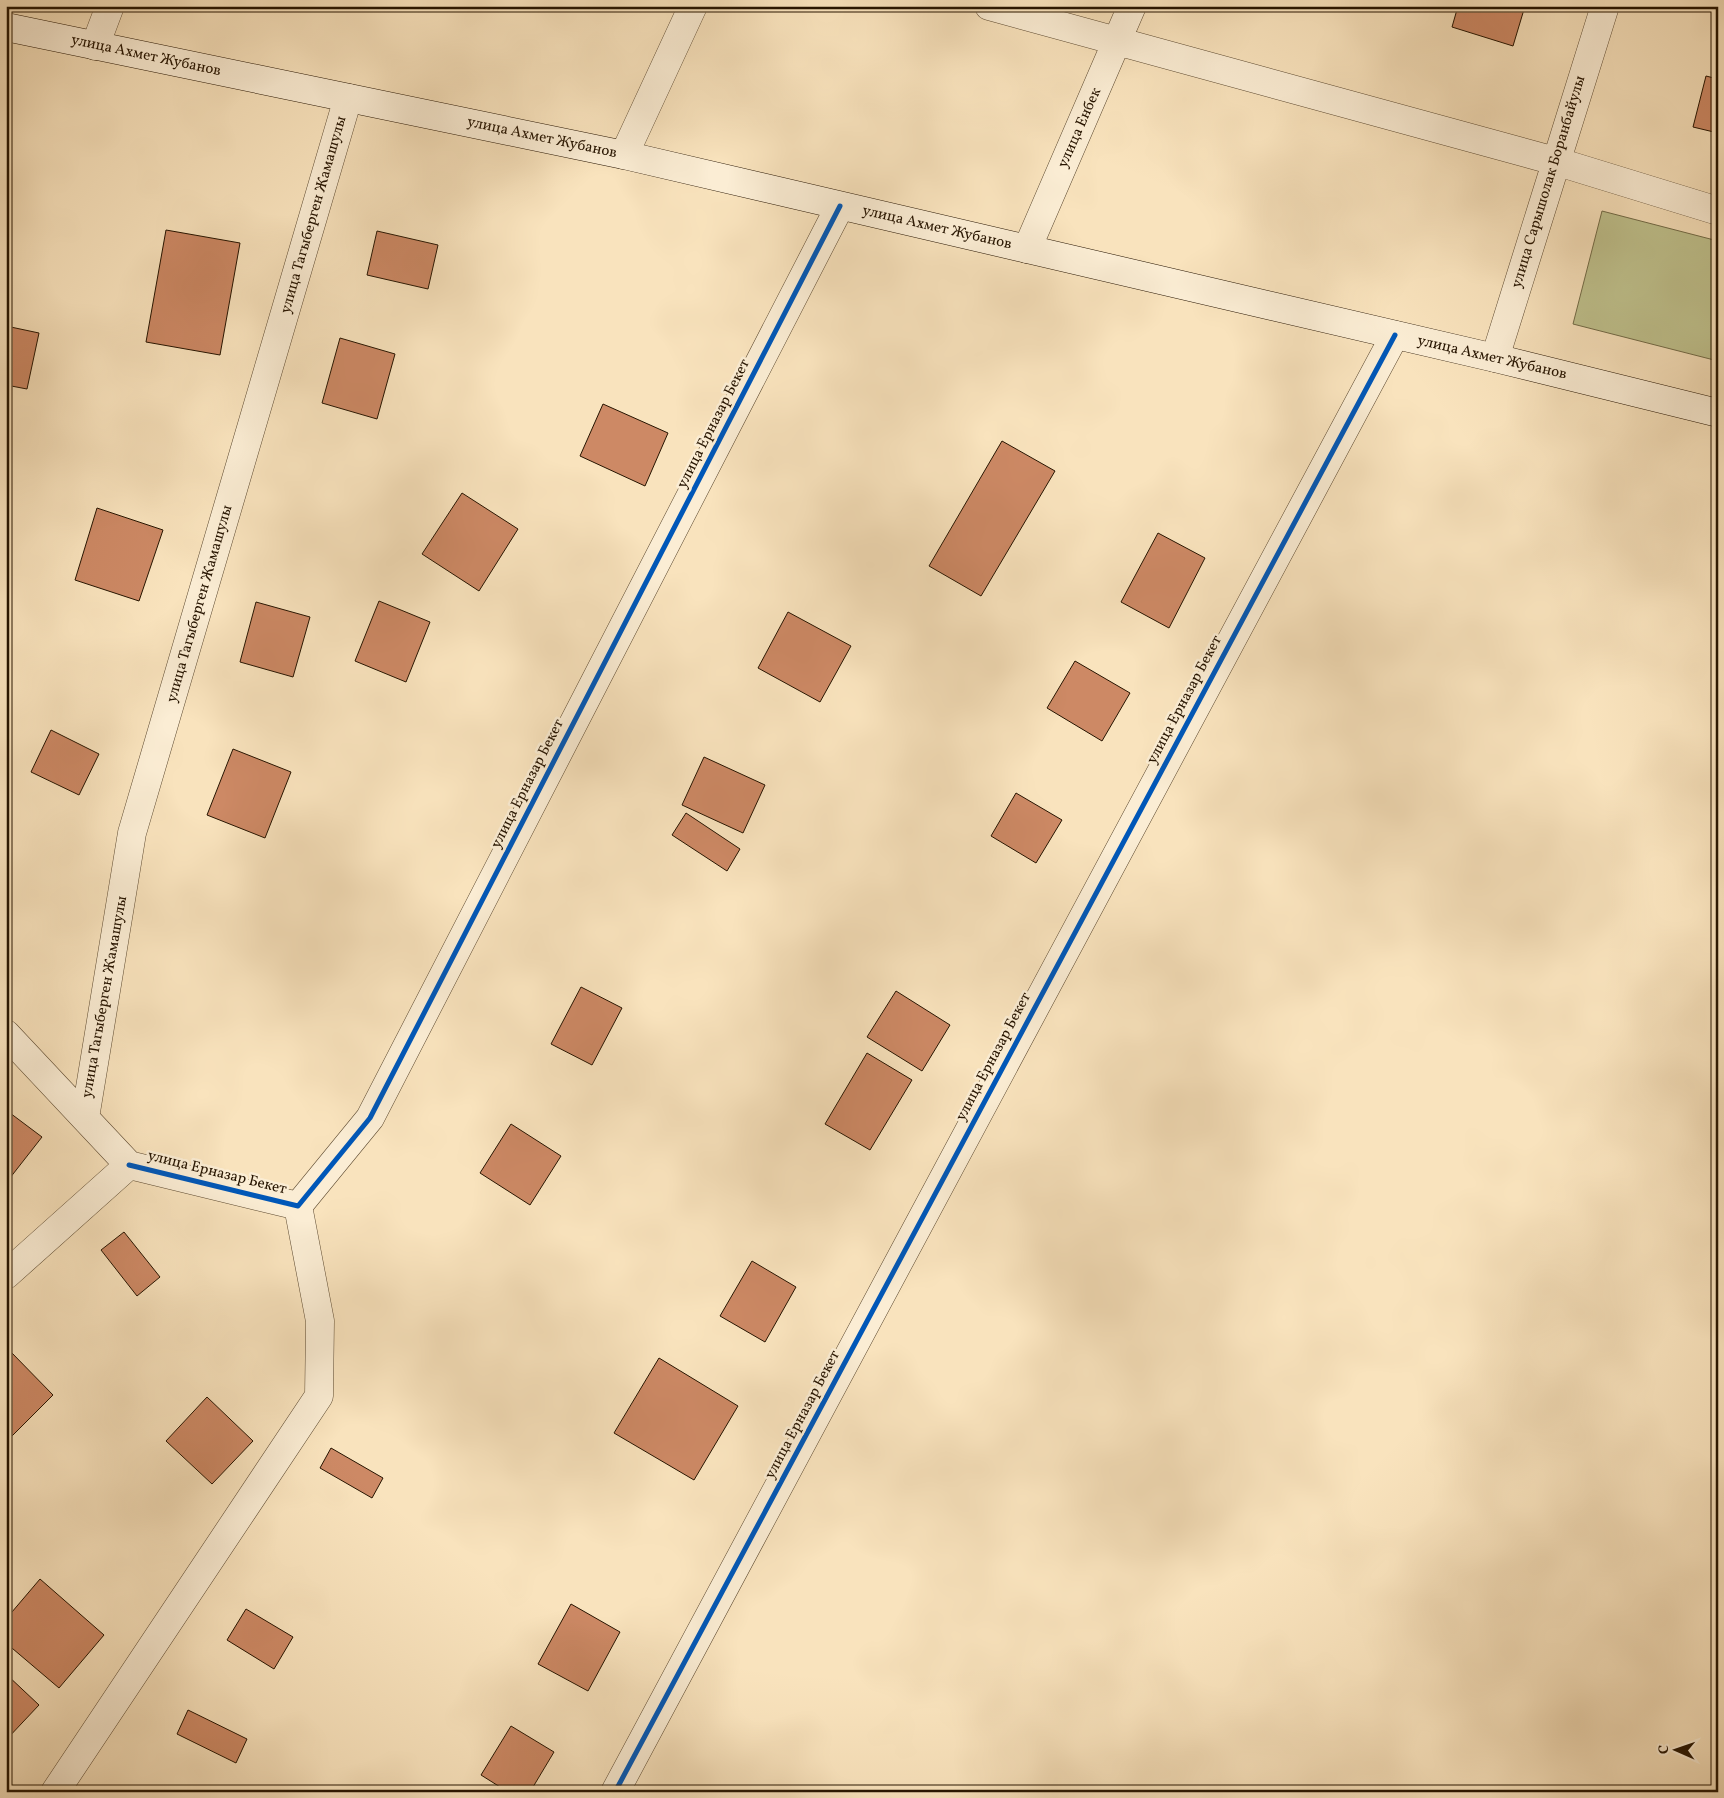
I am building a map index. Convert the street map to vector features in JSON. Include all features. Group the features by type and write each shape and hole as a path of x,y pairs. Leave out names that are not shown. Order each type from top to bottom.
{"street":[{"path":"95,46 110,6"},
{"path":"624,155 693,6"},
{"path":"989,6 1555,162 1718,211"},
{"name":"улица Енбек","path":"1027,249 1132,6"},
{"name":"улица Сарышолак Боранбайулы","path":"1495,358 1605,6"},
{"name":"улица Ахмет Жубанов","path":"6,27 624,155 1495,358 1718,413"},
{"name":"улица Тагыберген Жамашулы","path":"85,1118 132,833 348,98"},
{"name":"улица Ерназар Бекет","path":"129,1165 298,1206 370,1118 840,206"},
{"name":"улица Ерназар Бекет","path":"616,1792 1395,335"},
{"path":"6,1034 129,1165 6,1275"},
{"path":"55,1792 319,1396 320,1321 298,1206"}],"green space":[{"path":"1602,211 1718,241 1718,361 1573,324"}],"building":[{"path":"1458,6 1525,6 1513,46 1452,27"},
{"path":"1706,76 1718,79 1718,133 1693,127"},
{"path":"166,230 240,243 220,355 146,342"},
{"path":"377,231 438,245 428,289 367,275"},
{"path":"6,326 39,333 27,389 6,385"},
{"path":"340,338 395,354 377,419 322,403"},
{"path":"603,404 668,433 645,486 580,456"},
{"path":"1002,441 1055,471 981,596 929,566"},
{"path":"462,493 518,529 479,591 422,554"},
{"path":"97,508 163,530 139,601 75,580"},
{"path":"1158,533 1205,558 1169,628 1121,602"},
{"path":"379,601 430,622 406,682 355,661"},
{"path":"256,602 310,617 293,677 240,662"},
{"path":"788,612 851,646 820,702 758,668"},
{"path":"1075,661 1130,693 1102,741 1047,708"},
{"path":"51,730 99,754 79,795 31,772"},
{"path":"233,749 291,772 265,838 207,815"},
{"path":"704,757 765,785 743,833 682,805"},
{"path":"1016,793 1062,820 1036,863 991,836"},
{"path":"686,813 740,849 727,871 672,835"},
{"path":"581,987 622,1008 592,1065 551,1044"},
{"path":"896,991 950,1025 922,1071 867,1037"},
{"path":"867,1053 912,1080 870,1150 825,1124"},
{"path":"6,1110 42,1137 6,1183"},
{"path":"511,1124 561,1156 530,1205 480,1173"},
{"path":"124,1232 160,1277 137,1296 101,1250"},
{"path":"752,1261 796,1287 765,1342 720,1316"},
{"path":"10,1351 53,1395 8,1440 6,1438 6,1354"},
{"path":"659,1358 738,1406 694,1480 614,1433"},
{"path":"207,1397 253,1441 212,1484 166,1441"},
{"path":"331,1448 383,1478 372,1498 320,1468"},
{"path":"40,1579 104,1635 59,1688 6,1643 6,1619"},
{"path":"571,1604 620,1632 588,1691 538,1664"},
{"path":"246,1609 293,1637 274,1669 227,1640"},
{"path":"6,1674 39,1705 6,1740"},
{"path":"188,1710 247,1739 236,1763 177,1734"},
{"path":"511,1726 554,1752 530,1792 508,1792 481,1775"}],"cycle path":[{"path":"129,1165 298,1206 370,1118 840,206"},
{"path":"615,1792 1395,335"}]}
